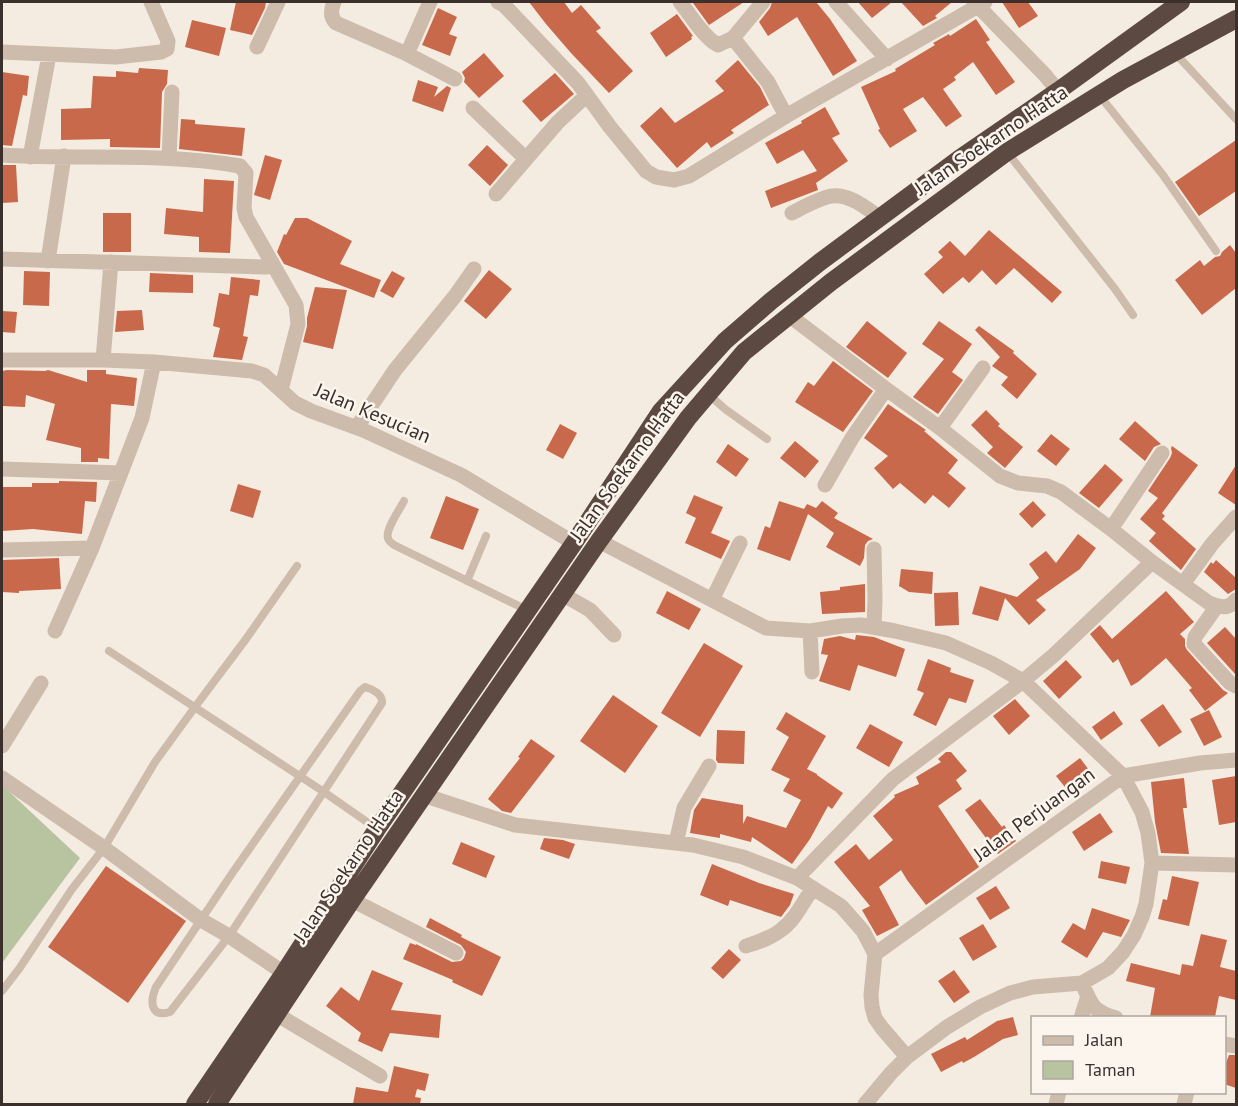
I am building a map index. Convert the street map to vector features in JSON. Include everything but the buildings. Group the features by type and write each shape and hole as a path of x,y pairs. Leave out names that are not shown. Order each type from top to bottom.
{"highway":[{"name":"Jalan Soekarno Hatta","path":"195,1104 284,973 377,829 574,543 661,411 726,341 771,301 879,217 1058,92 1181,2"},
{"name":"Jalan Soekarno Hatta","path":"222,1103 276,1014 352,900 562,594 688,418 744,352 831,282 1006,152 1123,80 1236,19"}],"street":[{"path":"2,52 116,57 161,52 167,49 168,41 151,2"},
{"path":"257,47 278,2"},
{"path":"334,2 331,12 332,19 336,23 407,54 455,79"},
{"path":"407,54 430,2"},
{"path":"680,2 713,43 718,45 733,38 763,2"},
{"path":"836,2 887,58"},
{"path":"504,3 578,83 646,171 656,177 674,180 689,176 979,3 1058,92"},
{"path":"733,38 768,82 786,117"},
{"path":"30,157 49,55"},
{"path":"169,158 172,93"},
{"path":"496,194 558,122 587,95"},
{"path":"473,108 526,159"},
{"path":"2,156 169,158 240,166 246,173 244,208 246,217 296,306 297,324 281,390"},
{"path":"48,261 64,156"},
{"path":"792,213 829,196 839,196 851,199 879,217"},
{"path":"2,259 274,266"},
{"path":"103,360 111,262"},
{"path":"357,427 395,370 474,269"},
{"path":"790,316 940,428 1000,476 1018,483 1047,486 1054,489 1209,603 1228,607 1236,600"},
{"name":"Jalan Kesucian","path":"2,360 154,362 252,371 264,375 296,403 311,411 357,427 461,475 574,543"},
{"path":"56,631 121,473 141,417 154,362"},
{"path":"940,428 983,368"},
{"path":"825,485 852,438 886,389"},
{"path":"1111,529 1162,453"},
{"path":"2,469 121,473"},
{"path":"1183,584 1212,544 1236,517"},
{"path":"599,541 766,628 810,632 852,625 874,627 946,643 991,663 1023,681 1123,777 1142,812 1148,833 1152,863 1146,904 1134,935 1123,952 1085,989 1081,1016"},
{"path":"712,600 740,543"},
{"path":"2,550 92,548"},
{"path":"874,549 874,627"},
{"path":"797,878 893,779 1023,681 1054,655 1152,562"},
{"path":"562,594 590,610 614,635"},
{"path":"1217,606 1196,637 1194,644 1230,683 1236,686"},
{"path":"810,632 812,672"},
{"path":"2,746 41,682"},
{"name":"Jalan Perjuangan","path":"876,954 1123,777 1236,759"},
{"path":"676,843 684,808 710,766"},
{"path":"2,778 104,848 201,920 284,973"},
{"path":"423,795 515,825 693,845 743,857 797,878 841,906 863,931 876,954 871,995 875,1018 906,1057"},
{"path":"1152,863 1236,865"},
{"path":"746,946 770,937 783,929 793,919 813,888"},
{"path":"352,900 456,953"},
{"path":"865,1104 906,1057 947,1027 980,1007 1010,993 1033,987 1085,989"},
{"path":"1085,989 1093,1005 1100,1012 1113,1016"},
{"path":"276,1014 380,1076"}],"lane":[{"path":"1175,53 1236,118"},
{"path":"1099,95 1163,175 1216,250"},
{"path":"1006,152 1134,315"},
{"path":"708,394 766,439"},
{"path":"404,501 388,530 387,538 390,542 528,610"},
{"path":"467,581 486,536"},
{"path":"2,991 72,889 104,848 155,762 297,566"},
{"path":"109,651 377,829"},
{"path":"365,687 371,689 381,696 382,703 324,792 229,936 170,1012 163,1014 155,1011 152,998 156,987 233,872 360,691 365,687"}],"green space":[{"path":"2,785 80,858 2,963"}]}
